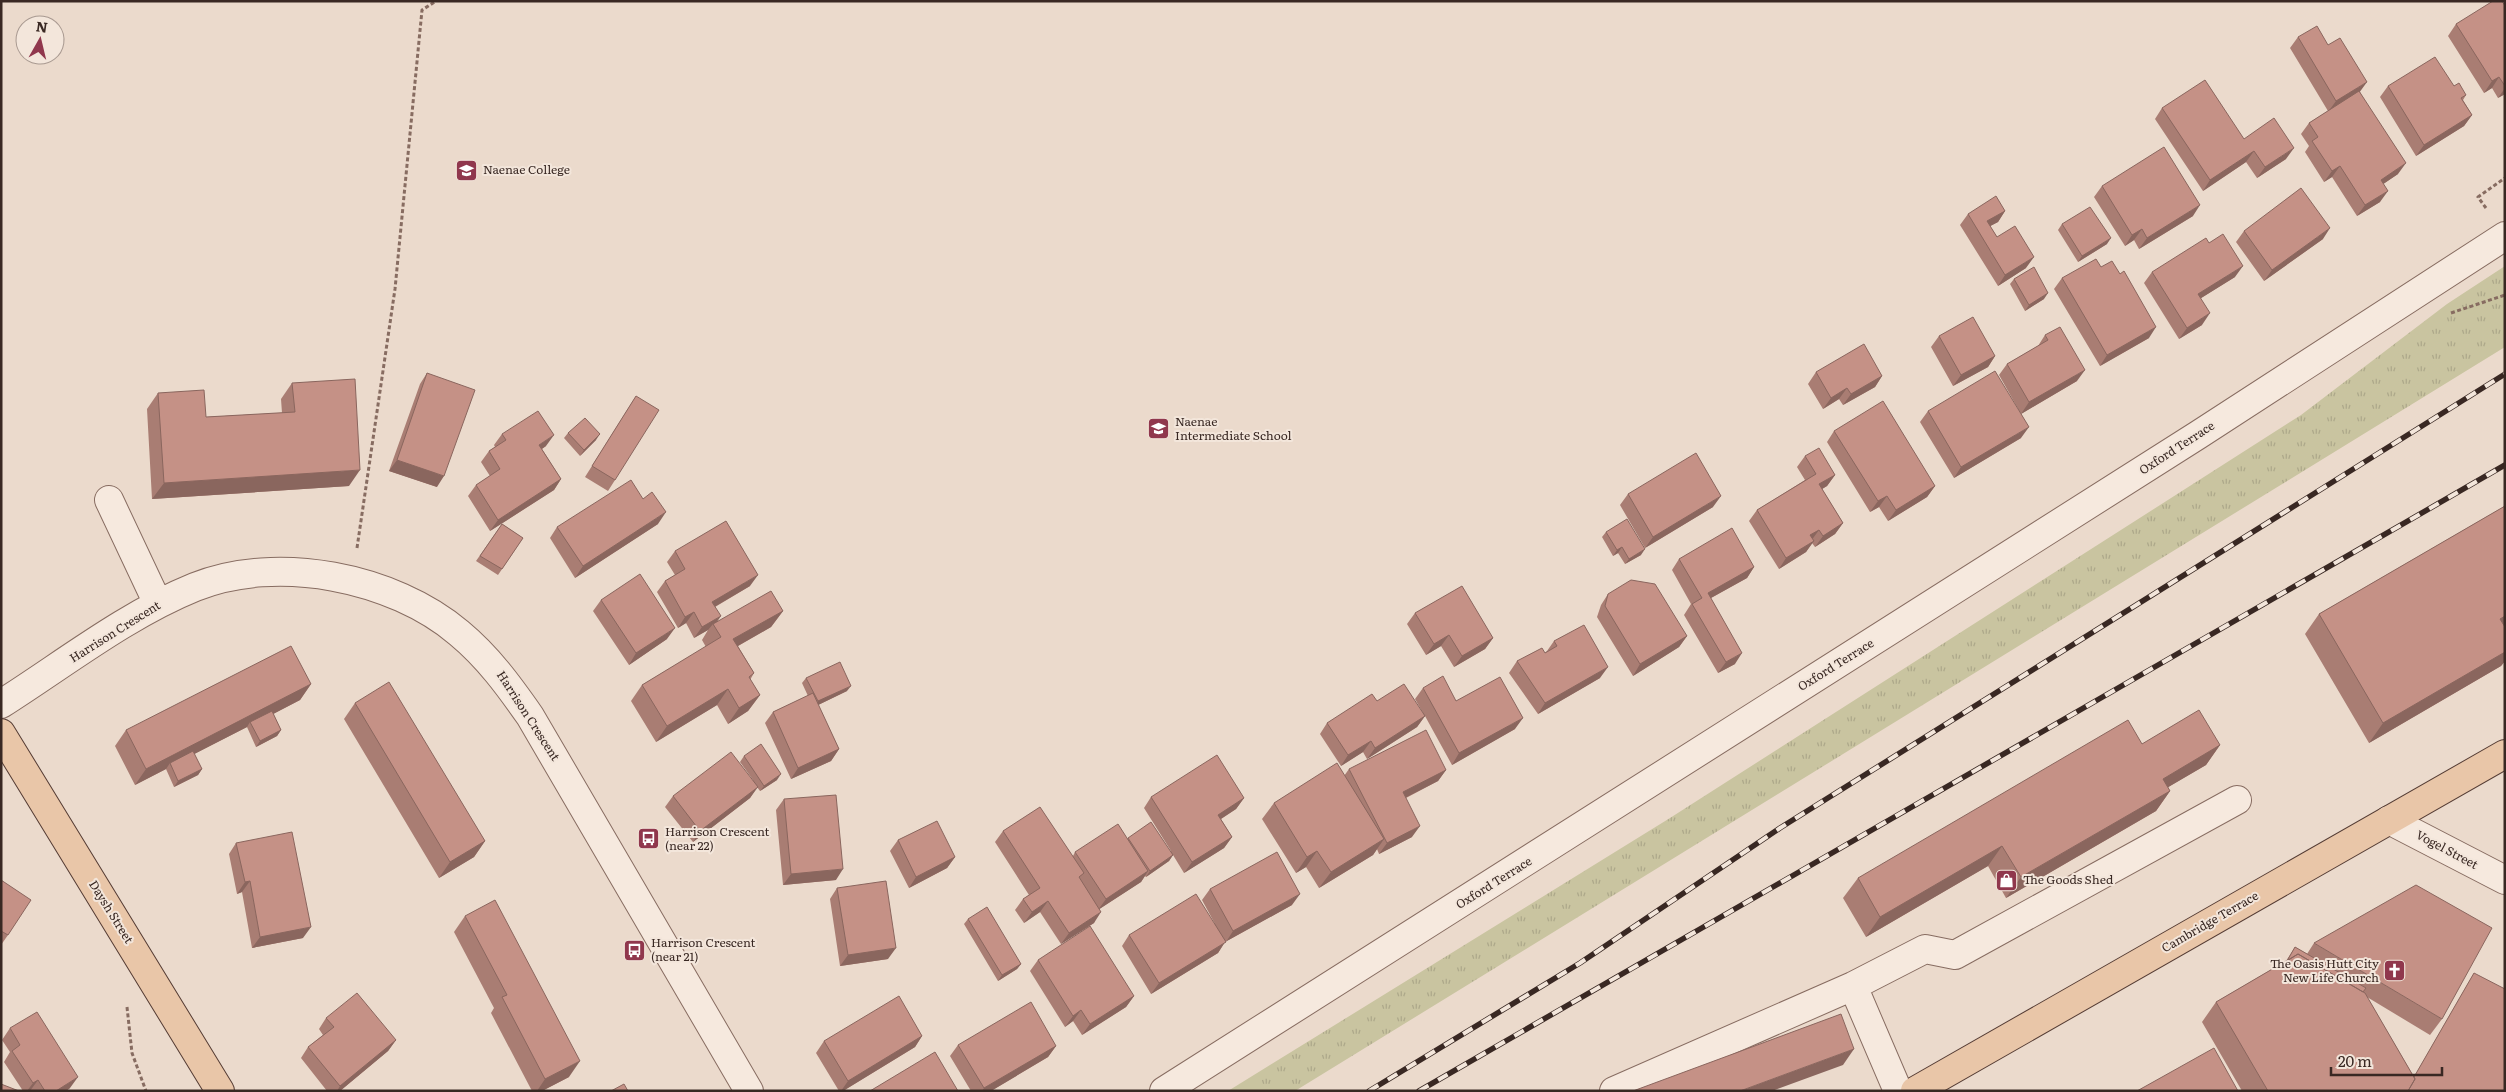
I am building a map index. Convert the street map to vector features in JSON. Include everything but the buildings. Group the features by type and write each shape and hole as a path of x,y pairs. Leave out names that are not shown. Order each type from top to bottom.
{"main road":[{"name":"Daysh Street","path":"1,733 220,1091"},
{"name":"Cambridge Terrace","path":"1929,1088 2389,820 2504,757"}],"street":[{"name":"Oxford Terrace","path":"1164,1091 2198,435 2505,236"},
{"path":"109,500 158,604"},
{"name":"Harrison Crescent","path":"1,704 158,604 197,586 241,576 302,573 352,581 382,590 435,615 459,633 497,668 530,716 749,1091"},
{"path":"1614,1091 1853,986 1925,949 1955,956 2237,800"},
{"name":"Vogel Street","path":"2389,820 2505,880"},
{"path":"1853,986 1898,1091"}],"path":[{"path":"352,581 395,289 422,10 436,1"},
{"path":"2489,213 2478,198 2505,178"},
{"path":"127,1002 132,1053 146,1091"}],"green space":[{"path":"2505,266 2505,347 1295,1091 1228,1091 1670,818 2301,415 2447,304"}],"railway":[{"path":"1369,1091 1580,963 1780,828 2505,374"},
{"path":"1419,1091 2505,465"}],"place":[{"name":"Naenae College","path":"467,170"},
{"name":"Naenae Intermediate School","path":"1159,429"},
{"name":"Harrison Crescent (near 22)","path":"649,839"},
{"name":"The Goods Shed","path":"2007,880"},
{"name":"Harrison Crescent (near 21)","path":"635,950"},
{"name":"The Oasis Hutt City New Life Church","path":"2395,971"}]}
